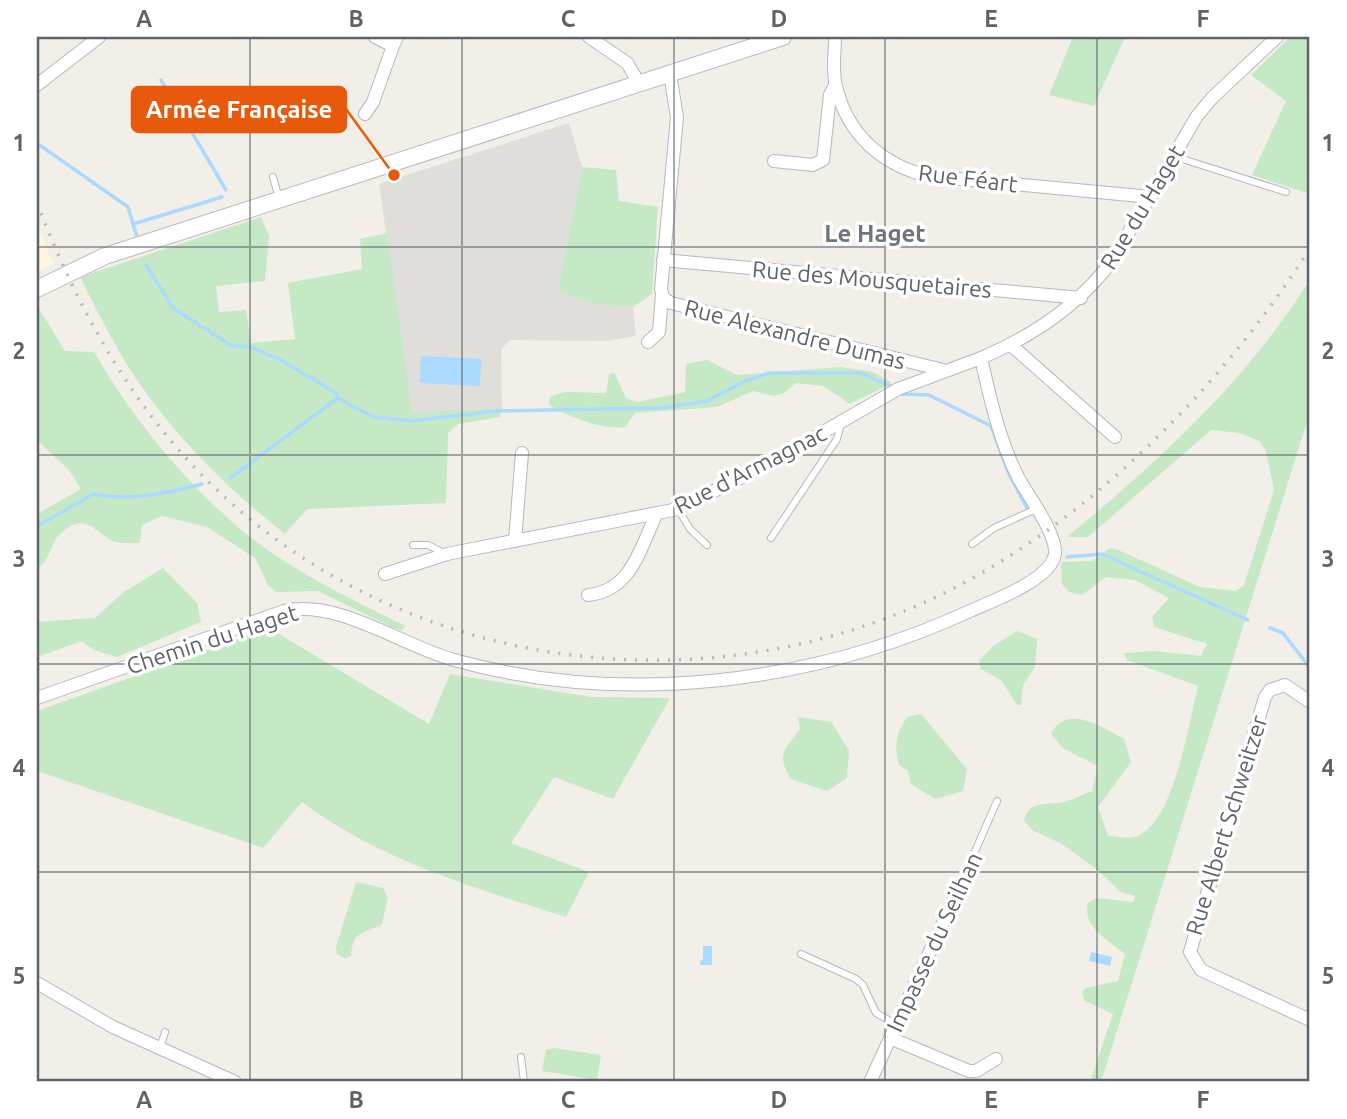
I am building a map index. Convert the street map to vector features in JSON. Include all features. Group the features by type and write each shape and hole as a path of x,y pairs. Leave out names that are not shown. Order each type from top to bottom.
{"main road":[{"path":"39,287 105,256 783,37"}],"street":[{"path":"37,85 99,37"},
{"path":"365,114 373,102 395,41 375,37"},
{"path":"589,37 628,62 639,83"},
{"name":"Rue Féart","path":"835,37 835,85 858,135 882,157 909,171 928,176 1151,197"},
{"name":"Rue du Haget","path":"981,358 1012,345 1081,298 1112,261 1173,156 1212,98 1277,37"},
{"name":"Rue Alexandre Dumas","path":"670,74 677,117 662,294 671,303 944,370"},
{"path":"774,161 813,165 823,160 830,95 835,85"},
{"name":"Rue des Mousquetaires","path":"663,260 1081,298"},
{"path":"648,342 659,332 662,294"},
{"path":"1012,345 1115,437"},
{"path":"981,358 1007,448 1036,509"},
{"name":"Rue d'Armagnac","path":"386,574 447,554 678,509 768,464 898,389 981,358"},
{"path":"514,541 522,453"},
{"name":"Chemin du Haget","path":"37,698 284,611 309,608 334,612 451,660 534,678 619,684 690,683 781,670 892,641 951,619 1040,576 1051,567 1055,546 1036,509"},
{"path":"588,595 604,593 621,584 629,574 656,515"},
{"name":"Rue Albert Schweitzer","path":"1310,702 1285,685 1270,690 1265,697 1189,951 1201,970 1310,1020"},
{"name":"Impasse du Seilhan","path":"870,1082 956,895"},
{"path":"37,983 113,1027 235,1082"},
{"path":"890,1038 969,1071 976,1071 996,1059"}],"lane":[{"path":"1173,156 1286,192"},
{"path":"273,177 280,200"},
{"path":"771,538 837,439 842,421"},
{"path":"678,509 690,529 707,545"},
{"path":"972,544 994,528 1036,509"},
{"path":"413,545 428,545 447,554"},
{"name":"Impasse du Seilhan","path":"956,895 998,801"},
{"path":"801,954 856,979 863,985 876,1013 896,1024"},
{"path":"160,1048 166,1032"},
{"path":"521,1057 524,1082"}],"shaded area":[{"path":"569,123 582,167 558,292 600,305 633,307 636,336 607,341 510,340 501,349 502,408 412,414 379,184"},
{"path":"37,224 53,264 37,272"}],"green space":[{"path":"1073,37 1125,37 1094,106 1049,95"},
{"path":"1290,37 1310,37 1310,194 1252,175 1286,101 1251,75"},
{"path":"582,167 616,170 619,201 658,207 652,294 633,307 600,305 558,292"},
{"path":"261,217 269,236 265,281 216,286 219,312 246,310 251,343 295,339 288,283 362,269 360,239 387,233 412,413 502,408 500,417 458,424 448,433 446,503 307,509 285,534 221,479 182,438 131,371 80,277"},
{"path":"1310,279 1310,412 1101,1082 1090,1082 1113,1014 1085,1001 1082,992 1086,988 1118,981 1125,954 1098,933 1089,920 1088,903 1096,898 1133,902 1135,896 1121,892 1099,871 1062,844 1032,830 1024,820 1026,813 1035,806 1064,802 1092,791 1098,766 1064,749 1051,734 1066,720 1075,719 1095,724 1124,739 1131,762 1098,807 1108,836 1135,837 1149,829 1170,793 1178,770 1198,686 1127,660 1124,653 1155,651 1201,656 1207,644 1154,627 1152,617 1169,598 1135,580 1106,577 1082,595 1069,592 1062,584 1061,562 1093,561 1110,548 1200,587 1236,591 1244,585 1274,490 1266,451 1259,441 1240,433 1211,430 1088,537 1067,537 1135,479 1199,418 1259,351"},
{"path":"39,309 65,351 94,352 123,398 156,442 193,484 232,522 293,567 406,626 402,630 394,628 318,591 276,592 268,585 255,558 207,527 162,516 142,525 140,543 113,541 89,525 77,524 57,537 45,561 37,568 37,514 81,489 70,471 37,440"},
{"path":"707,360 737,375 841,367 873,372 892,383 850,404 823,386 796,383 784,393 774,396 753,391 717,407 635,413 625,427 606,427 586,422 549,405 550,397 565,392 606,393 609,375 614,372 626,398 638,402 685,392 686,364"},
{"path":"163,568 197,603 201,622 117,657 94,650 82,641 37,657 37,622 95,618 124,592"},
{"path":"269,628 429,724 450,674 591,697 670,698 613,799 554,777 511,843 589,872 566,917 463,883 395,856 332,822 302,802 263,848 37,771 37,711"},
{"path":"1017,631 1037,639 1035,667 1023,685 1021,705 1017,705 1001,680 981,669 979,661 993,646"},
{"path":"921,714 967,769 963,791 935,799 911,784 908,771 899,765 896,745 900,729 907,717"},
{"path":"798,717 831,722 849,750 847,778 827,791 791,779 786,771 784,753 800,729"},
{"path":"356,882 383,888 388,897 382,924 356,937 351,956 345,958 337,954 336,947"},
{"path":"554,1048 601,1055 597,1080 542,1071 546,1050"}],"water":[{"path":"421,356 481,359 480,386 420,383"},
{"path":"703,946 712,946 712,965 700,965 703,960"},
{"path":"1091,952 1112,957 1110,966 1089,961"}],"waterway":[{"path":"161,80 226,190"},
{"path":"38,144 128,207 137,237"},
{"path":"133,224 222,197"},
{"path":"146,265 173,308 232,346 251,347 281,360 336,393 338,398 373,417 411,421 496,411 660,408 707,401 743,382 769,373 860,373 891,386"},
{"path":"902,394 929,395 991,426 1008,472 1028,510"},
{"path":"230,478 338,398"},
{"path":"37,526 94,494 134,497 202,484"},
{"path":"1067,557 1102,554 1248,620"},
{"path":"1270,628 1283,633 1310,668"}],"railway":[{"path":"37,203 85,310 103,344 146,409 196,469 267,532 346,583 431,622 521,647 614,659 708,658 801,644 892,616 955,588 1015,552 1073,511 1129,464 1181,414 1228,360 1272,304 1310,248"}],"place":[{"name":"Armée Française","path":"394,175"}],"district":[{"name":"Le Haget","path":"875,233"}]}
